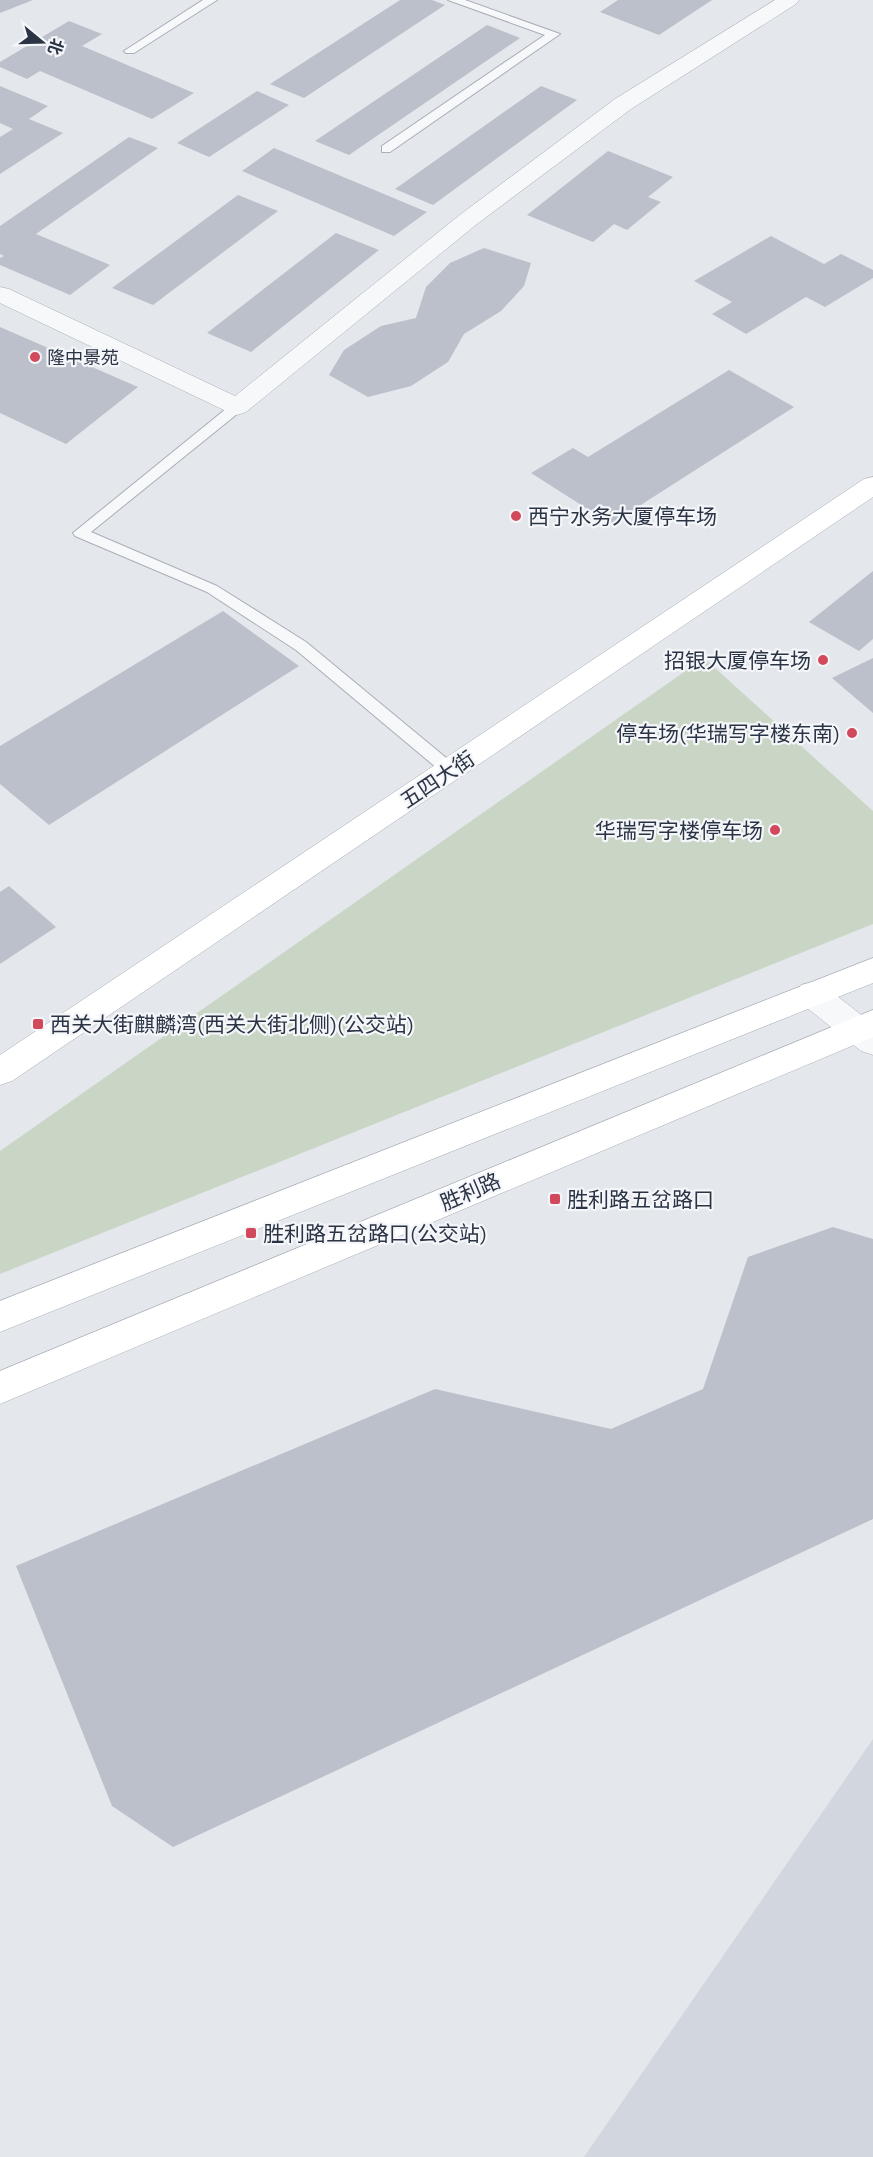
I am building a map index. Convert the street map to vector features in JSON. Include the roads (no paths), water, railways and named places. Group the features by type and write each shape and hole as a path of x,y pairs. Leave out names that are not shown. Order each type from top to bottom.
{"main road":[{"name":"五四大街","path":"0,1072 873,485"},
{"path":"0,1317 873,970"},
{"name":"胜利路","path":"0,1388 868,1031"}],"street":[{"path":"0,294 237,407 469,219 623,104 789,0"},
{"path":"812,994 868,1031"}],"lane":[{"path":"130,51 211,0"},
{"path":"386,149 554,34 454,0"},
{"path":"237,407 80,533 212,589 301,646 450,770"}],"place":[{"name":"隆中景苑","path":"35,357"},
{"name":"西宁水务大厦停车场","path":"516,516"},
{"name":"招银大厦停车场","path":"823,660"},
{"name":"停车场(华瑞写字楼东南)","path":"852,733"},
{"name":"华瑞写字楼停车场","path":"775,830"},
{"name":"西关大街麒麟湾(西关大街北侧)(公交站)","path":"38,1024"},
{"name":"胜利路五岔路口","path":"555,1199"},
{"name":"胜利路五岔路口(公交站)","path":"251,1233"}]}
